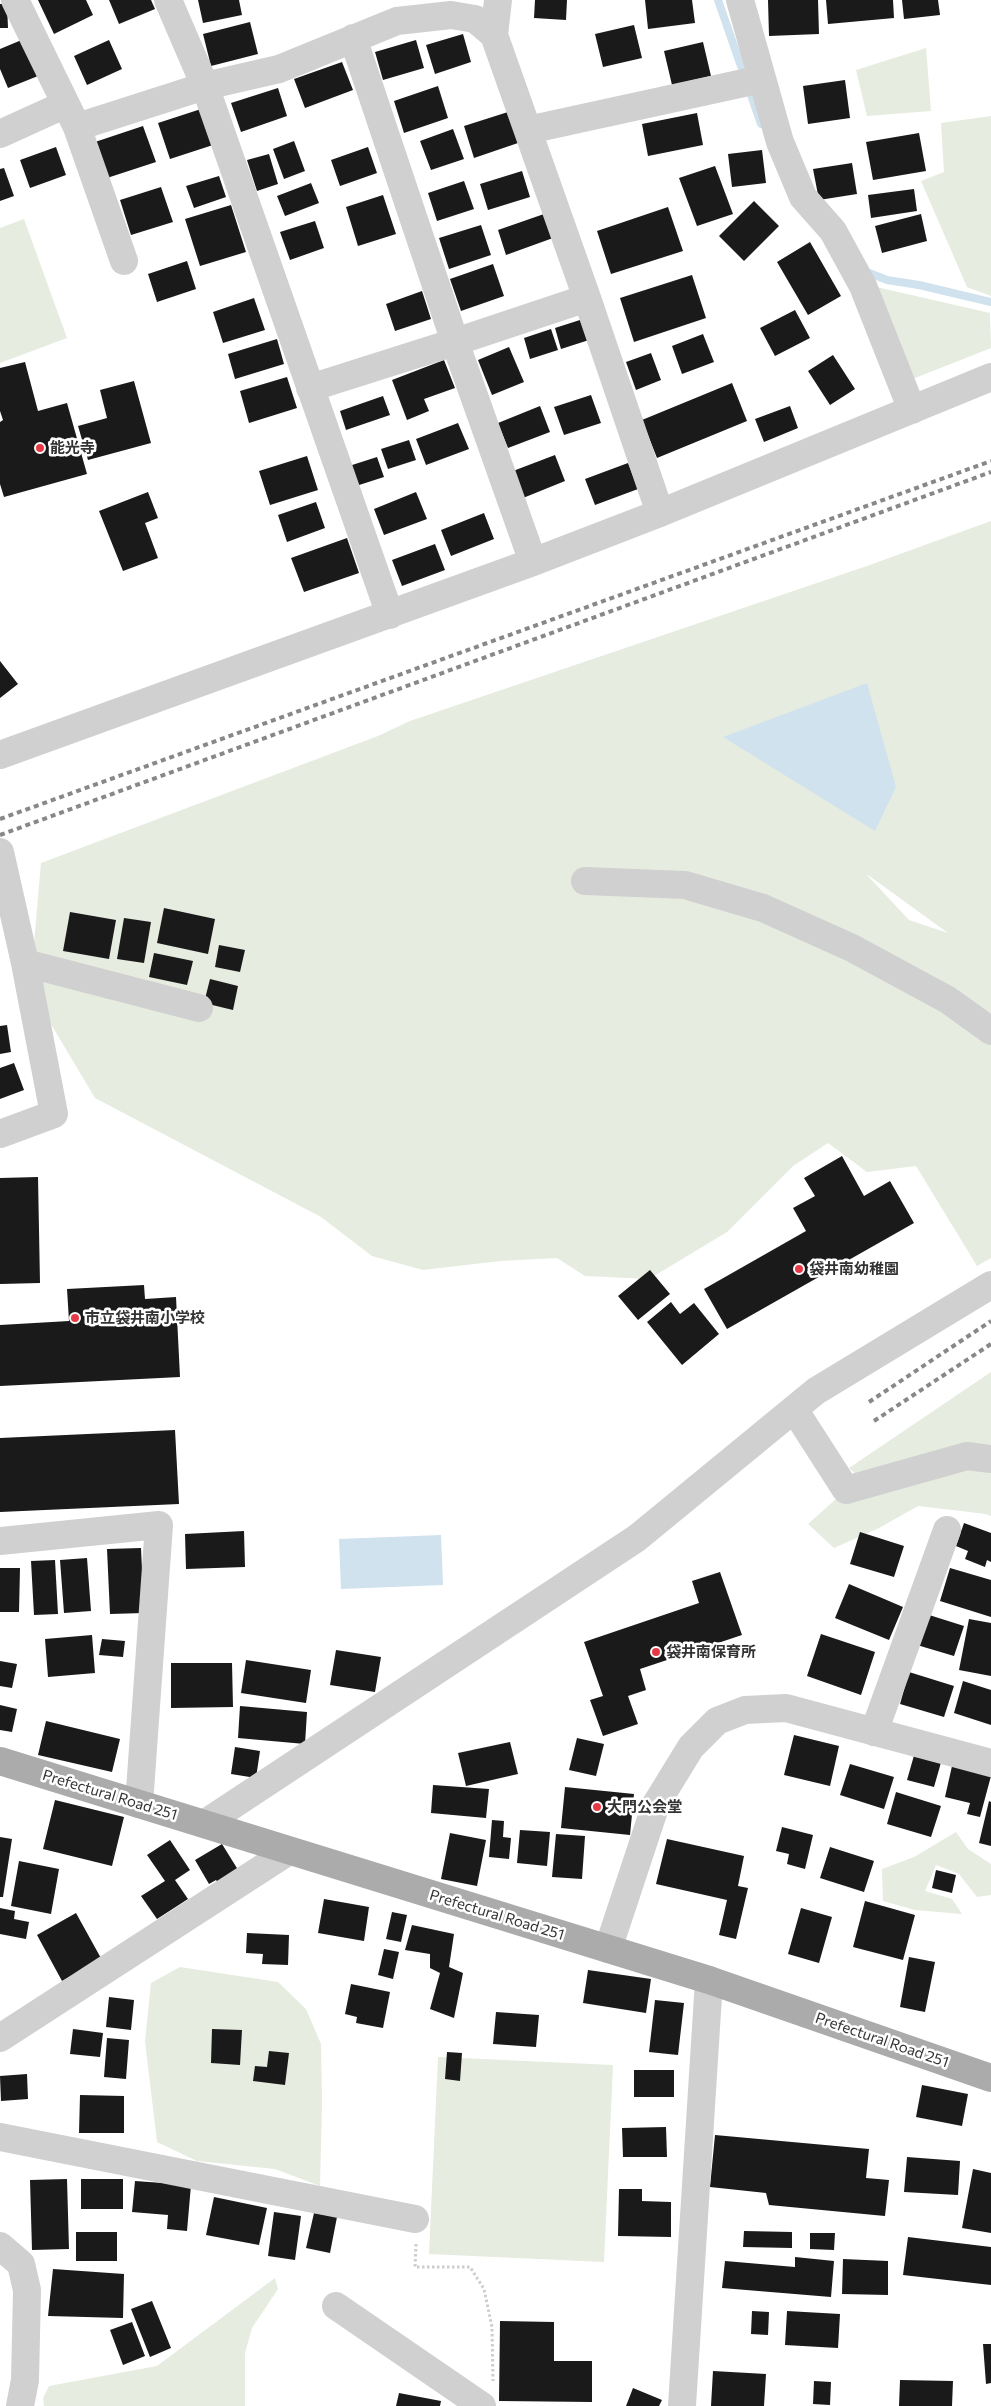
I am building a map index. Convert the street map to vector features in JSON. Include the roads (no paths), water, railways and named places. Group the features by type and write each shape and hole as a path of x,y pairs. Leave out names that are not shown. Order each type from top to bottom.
{"main road":[{"name":"Prefectural Road 251","path":"0,1761 709,1980 991,2078"}],"street":[{"path":"15,0 72,116 124,261"},
{"path":"168,0 205,86 390,614"},
{"path":"498,0 494,35 587,298 660,513"},
{"path":"740,0 780,142 803,197 833,231 863,286 912,410"},
{"path":"0,134 279,69 397,21 451,15 475,19 494,35"},
{"path":"353,38 455,342 534,562"},
{"path":"528,130 762,79"},
{"path":"310,388 587,298"},
{"path":"0,755 534,562 660,513 991,377"},
{"path":"0,852 25,963 54,1114 0,1134"},
{"path":"585,881 685,885 763,908 852,948 948,1000 991,1031"},
{"path":"25,963 199,1008"},
{"path":"204,1824 637,1538 816,1391 991,1285"},
{"path":"794,1409 846,1490 967,1456 991,1459"},
{"path":"0,1542 159,1525 139,1804"},
{"path":"874,1732 947,1530"},
{"path":"608,1949 656,1804 691,1747 717,1721 745,1710 786,1708 991,1763"},
{"path":"0,2038 289,1851"},
{"path":"682,2406 709,1980"},
{"path":"0,2137 415,2219"},
{"path":"0,2246 20,2264 28,2290 25,2380 20,2406"},
{"path":"336,2306 487,2396"}],"water":[{"path":"867,683 896,787 875,831 723,737"},
{"path":"441,1535 443,1585 341,1589 339,1539"}],"waterway":[{"path":"718,0 761,124"},
{"path":"864,271 887,280 919,285 991,302"}],"railway":[{"path":"0,819 991,461"},
{"path":"0,835 991,472"},
{"path":"869,1402 991,1321"},
{"path":"874,1421 991,1344"}],"place":[{"name":"能光寺","path":"40,448"},
{"name":"袋井南幼稚園","path":"799,1269"},
{"name":"市立袋井南小学校","path":"75,1318"},
{"name":"袋井南保育所","path":"656,1652"},
{"name":"大門公会堂","path":"597,1807"}]}
